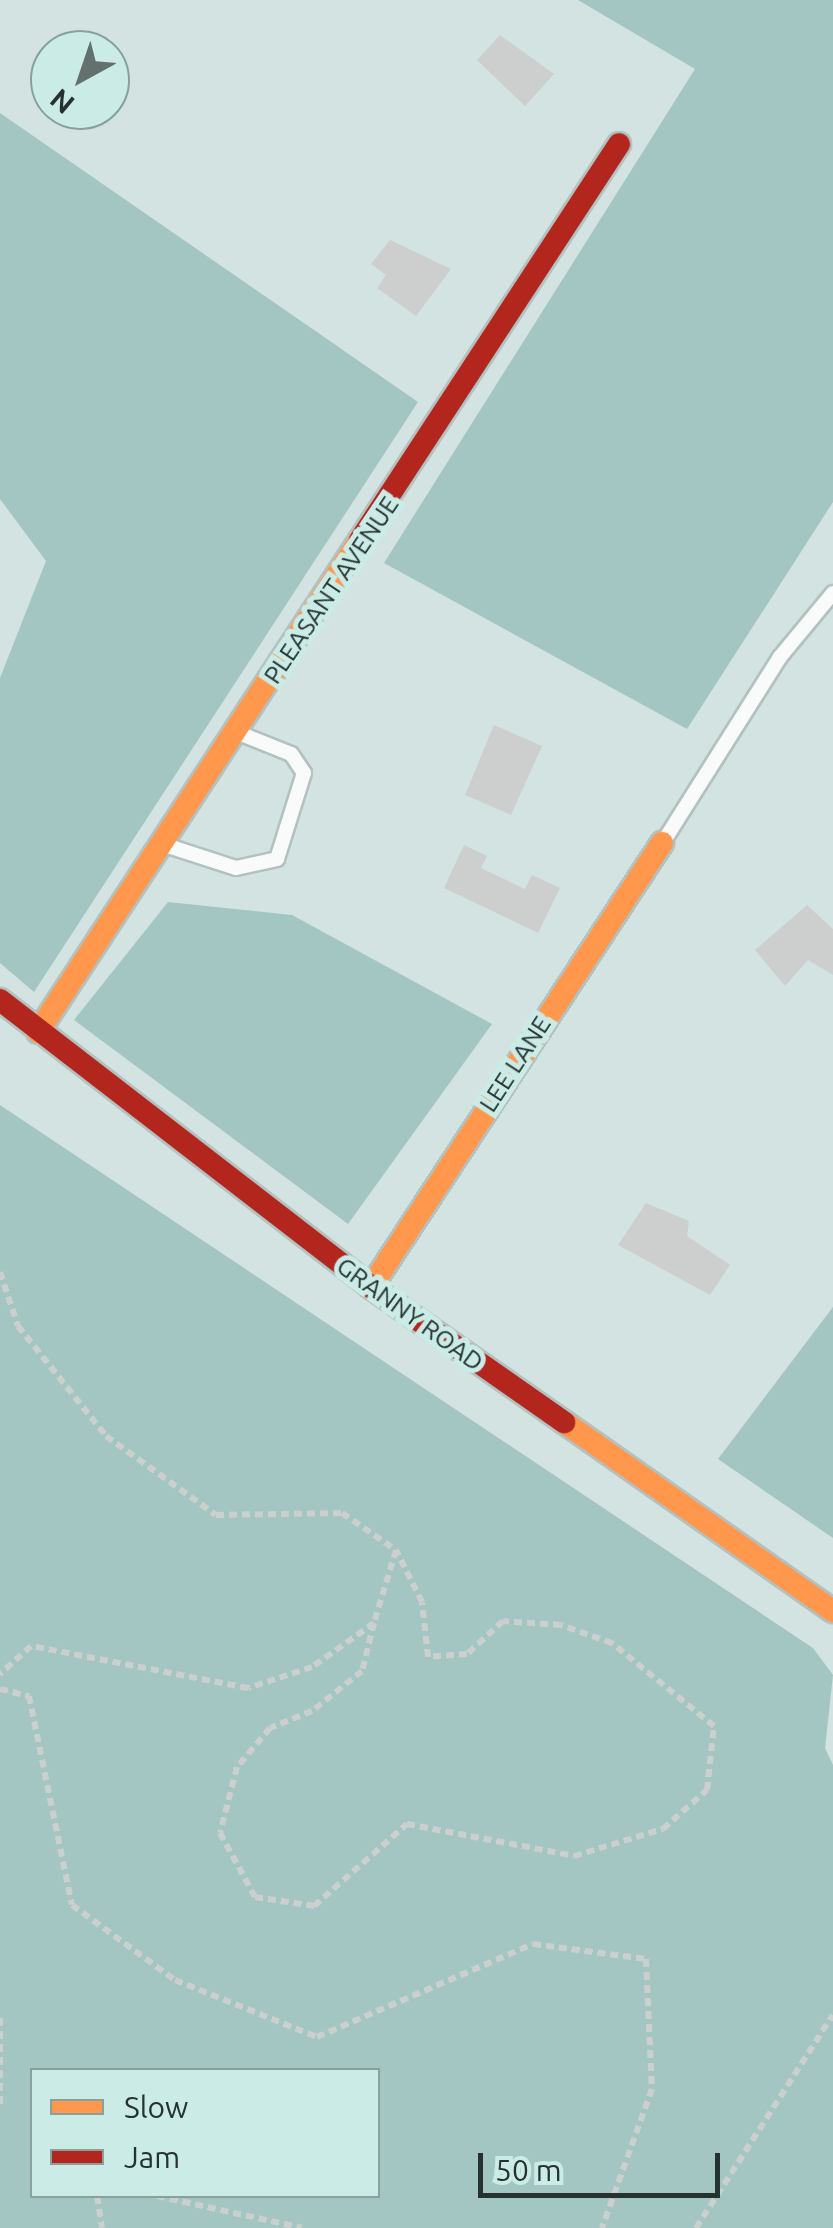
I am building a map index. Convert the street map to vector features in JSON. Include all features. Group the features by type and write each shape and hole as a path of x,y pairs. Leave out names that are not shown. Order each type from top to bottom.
{"street":[{"name":"PLEASANT AVENUE","path":"38,1032 619,144"},
{"name":"LEE LANE","path":"371,1287 662,844"},
{"name":"GRANNY ROAD","path":"0,1000 371,1287 833,1611"}],"lane":[{"path":"662,844 780,657 833,593"},
{"path":"160,843 236,868 276,859 304,773 292,754 236,732"}],"path":[{"path":"0,1272 18,1326 106,1436 216,1515 342,1513 396,1550 422,1602 428,1658 467,1654 503,1621 561,1625 612,1643 714,1726 708,1790 663,1830 574,1856 408,1824 314,1906 255,1897 220,1833 237,1766 270,1728 312,1711 362,1671 396,1550"},
{"path":"0,1674 31,1646 248,1688 312,1667 374,1623"},
{"path":"0,1689 29,1696 72,1905 175,1980 317,2037 533,1944 646,1958 652,2089 602,2228"},
{"path":"696,2228 833,2015"},
{"path":"0,2018 0,2106"},
{"path":"97,2198 102,2228"},
{"path":"166,2198 302,2228"}],"shaded area":[{"path":"578,0 833,0 833,502 687,729 384,563 695,69"},
{"path":"0,113 418,402 34,992 0,963 0,678 46,561 0,499"},
{"path":"168,902 292,915 492,1024 348,1224 74,1020"},
{"path":"0,1105 813,1648 833,1675 825,1748 833,1765 833,2228 0,2228"},
{"path":"833,1307 833,1538 718,1459"}],"building":[{"path":"500,35 554,74 525,106 477,60"},
{"path":"390,240 451,269 416,316 377,288 386,275 371,264"},
{"path":"494,725 542,746 511,815 465,795"},
{"path":"464,845 487,856 481,868 525,889 532,875 560,888 538,933 444,888"},
{"path":"807,905 833,929 833,975 808,960 785,986 755,950"},
{"path":"646,1203 689,1221 687,1236 730,1265 710,1295 618,1245"}],"traffic: slow":[{"path":"38,1032 360,540"},
{"path":"371,1287 662,843"},
{"path":"564,1422 833,1611"}],"traffic: jam":[{"path":"360,540 619,144"},
{"path":"0,1000 371,1287 564,1422"}]}
